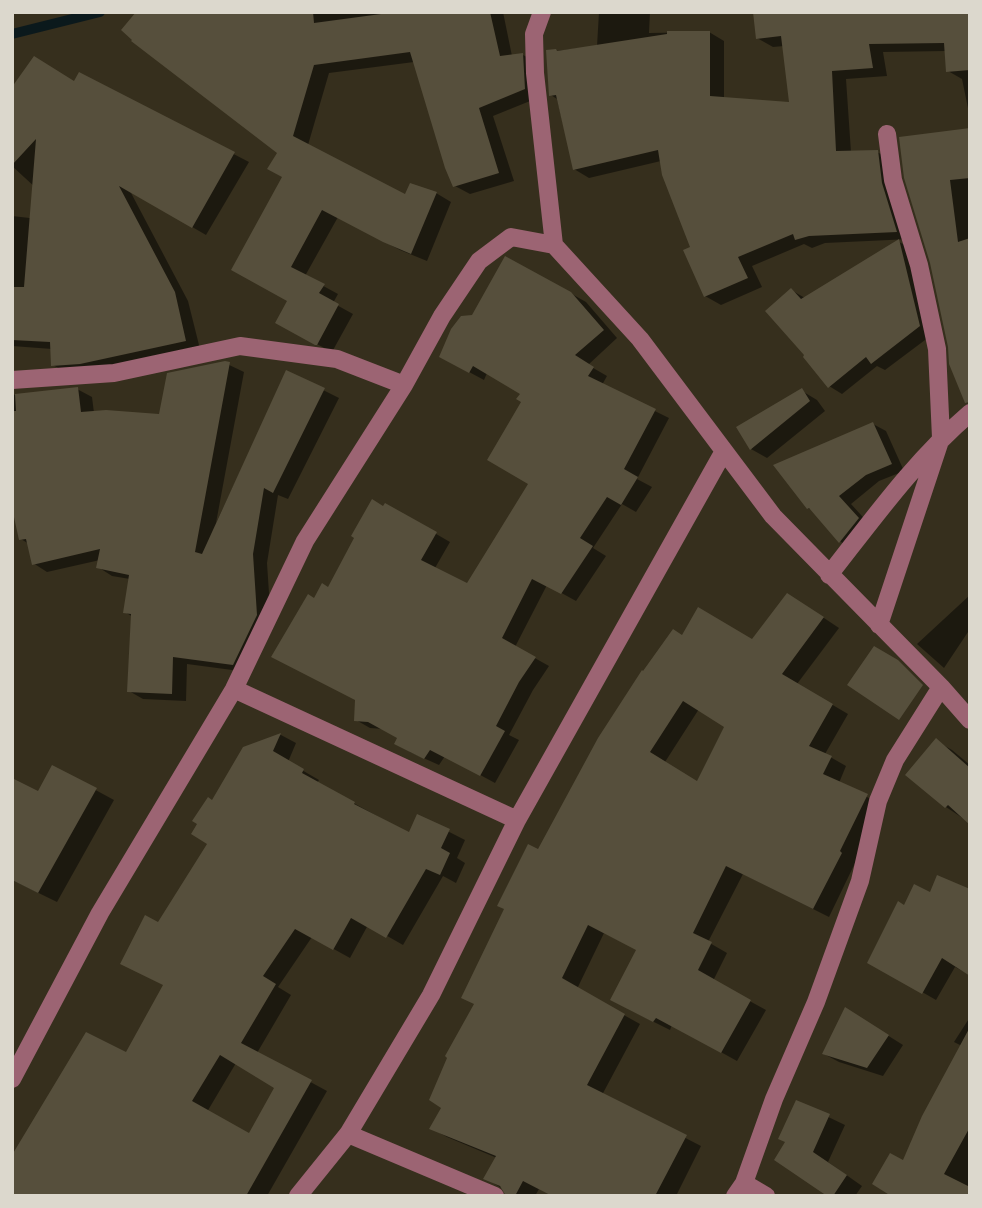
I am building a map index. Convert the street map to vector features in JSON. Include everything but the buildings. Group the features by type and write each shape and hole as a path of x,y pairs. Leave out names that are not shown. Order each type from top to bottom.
{"street":[{"path":"542,12 534,34 535,73 554,245 640,339 773,516 942,687 970,720"},
{"path":"879,625 941,438 937,349 919,265 893,180 887,134"},
{"path":"12,1079 100,913 234,689 305,541 404,385 442,316 479,261 511,237 554,245"},
{"path":"12,380 114,373 240,346 337,359 404,385"},
{"path":"829,575 892,494 941,438 970,413"},
{"path":"298,1196 348,1134 431,995 517,820 724,451"},
{"path":"766,1196 739,1189 816,1002 860,881 878,801 895,760 942,687"},
{"path":"234,689 517,820"},
{"path":"348,1134 495,1196"}],"waterway":[{"path":"12,34 100,12"}]}
